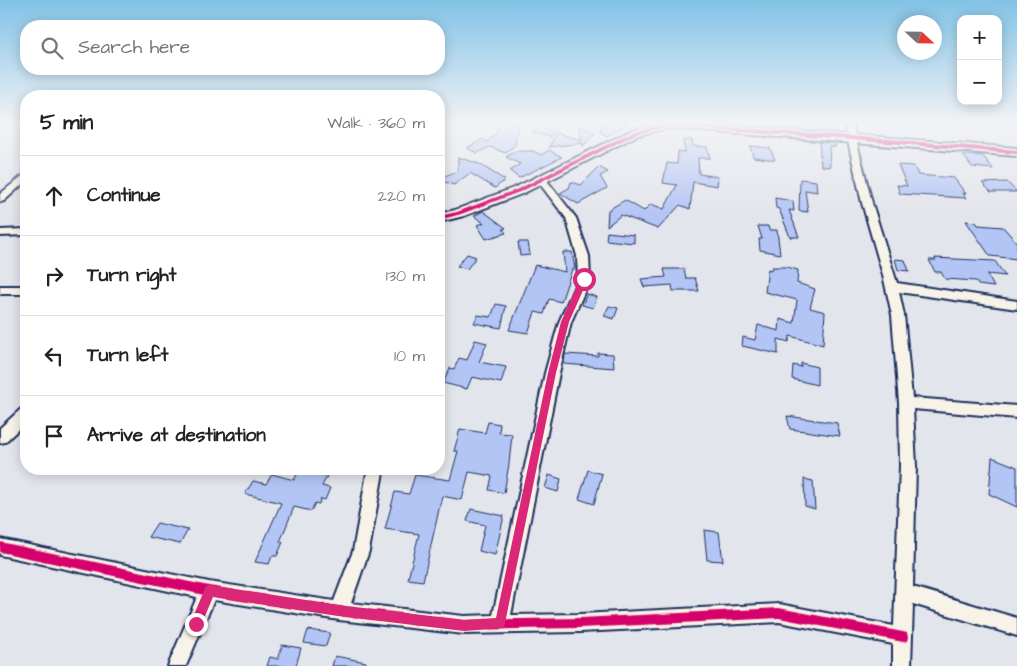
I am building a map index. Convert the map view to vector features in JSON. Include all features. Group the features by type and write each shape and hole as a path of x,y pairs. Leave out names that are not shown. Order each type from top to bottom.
{"street":[{"path":"445,216 468,210 542,180 593,154"},
{"path":"856,154 898,315 906,403 908,466 902,666"},
{"path":"500,624 552,373 565,322 584,279 583,256 571,218 542,180"},
{"path":"0,199 20,181"},
{"path":"0,233 20,232"},
{"path":"892,287 1017,305"},
{"path":"0,290 20,290"},
{"path":"906,403 1017,412"},
{"path":"0,437 20,419"},
{"path":"338,610 361,551 374,475"},
{"path":"0,547 209,591 464,626 779,614 903,637"},
{"path":"177,666 209,591"},
{"path":"904,593 1017,627"}],"building":[{"path":"511,154 557,154 562,157 519,178 510,171 520,164 506,157"},
{"path":"678,154 709,154 710,158 698,158 699,174 718,177 717,186 693,182 690,209 680,205 658,229 621,215 607,226 608,210 625,200 644,211 651,204 664,209 677,185 663,183 667,163 677,164"},
{"path":"752,154 773,154 775,160 753,157"},
{"path":"820,154 829,154 830,167 821,166"},
{"path":"963,155 983,156 993,169 972,167"},
{"path":"458,157 479,164 505,180 495,188 470,173 454,185 445,182 445,176 458,171"},
{"path":"898,165 914,166 918,175 954,178 966,194 963,193 966,198 900,194 897,185 907,186"},
{"path":"599,167 608,172 600,176 607,188 578,204 560,193 569,188 571,182 581,185"},
{"path":"800,179 816,181 817,192 805,190 808,212 799,211"},
{"path":"1007,182 1017,192 991,192 982,183"},
{"path":"775,198 793,201 794,211 789,210 799,237 790,237 779,209 776,208"},
{"path":"483,211 506,228 503,229 506,233 486,239 477,225 484,223 474,216"},
{"path":"966,221 976,222 978,225 1003,227 1017,243 1017,259 990,256"},
{"path":"758,226 768,226 769,230 777,230 780,254 760,250 759,239 762,239"},
{"path":"607,232 634,235 634,243 606,240"},
{"path":"518,242 528,242 530,255 520,256"},
{"path":"563,252 572,252 575,269 572,269 561,302 549,299 544,314 535,312 528,333 509,330 535,265 565,272"},
{"path":"467,254 476,257 467,269 457,266"},
{"path":"935,258 995,261 1005,276 987,274 994,287 978,285 976,281 945,279 941,272 935,272 929,260 936,260"},
{"path":"895,259 905,260 909,271 898,270"},
{"path":"772,267 787,267 798,270 797,283 815,289 810,308 825,312 823,345 790,336 789,342 778,339 778,354 742,346 743,337 755,340 758,325 779,331 780,319 794,323 797,300 765,292 768,269 771,270"},
{"path":"664,269 684,269 686,278 695,278 699,291 673,291 672,285 644,287 641,279 666,277"},
{"path":"587,294 597,297 593,308 582,305"},
{"path":"496,304 506,306 501,328 474,323 478,315 491,317"},
{"path":"609,306 618,308 614,319 604,316"},
{"path":"475,340 487,343 479,362 506,367 501,383 472,377 467,389 445,384 450,368 454,369 459,358 467,360"},
{"path":"598,353 613,354 614,368 564,364 565,354 598,356"},
{"path":"801,363 817,367 817,385 792,379 793,365 801,367"},
{"path":"787,416 837,423 840,436 790,429"},
{"path":"488,422 500,424 499,433 512,434 504,493 489,490 492,476 469,472 462,500 442,496 423,581 408,579 419,534 385,529 395,492 409,494 415,475 450,480 458,451 454,451 460,429 485,433"},
{"path":"992,457 1017,467 1017,507 989,494"},
{"path":"588,470 602,474 594,504 579,499"},
{"path":"271,475 294,480 297,475 323,475 327,476 322,486 330,488 325,500 321,499 319,504 315,503 311,511 294,507 280,542 283,542 277,556 272,556 269,564 255,562 281,503 245,494 253,481 266,484"},
{"path":"549,475 561,479 558,492 545,488"},
{"path":"804,479 813,481 815,509 805,506"},
{"path":"471,509 504,516 495,555 479,551 485,525 467,521"},
{"path":"157,523 188,530 180,544 148,537"},
{"path":"704,530 719,532 723,561 707,560"},
{"path":"308,630 330,633 326,646 304,643"},
{"path":"282,645 301,648 296,666 267,666 270,657 278,659"},
{"path":"335,656 366,662 365,666 332,666"}],"cycle path":[{"path":"445,216 520,190 592,154"},
{"path":"0,547 209,591 339,611 464,625 580,623 779,613 903,637"}],"route":[{"path":"196,624 209,591 464,626 500,624 552,373 565,322 584,279"}]}
